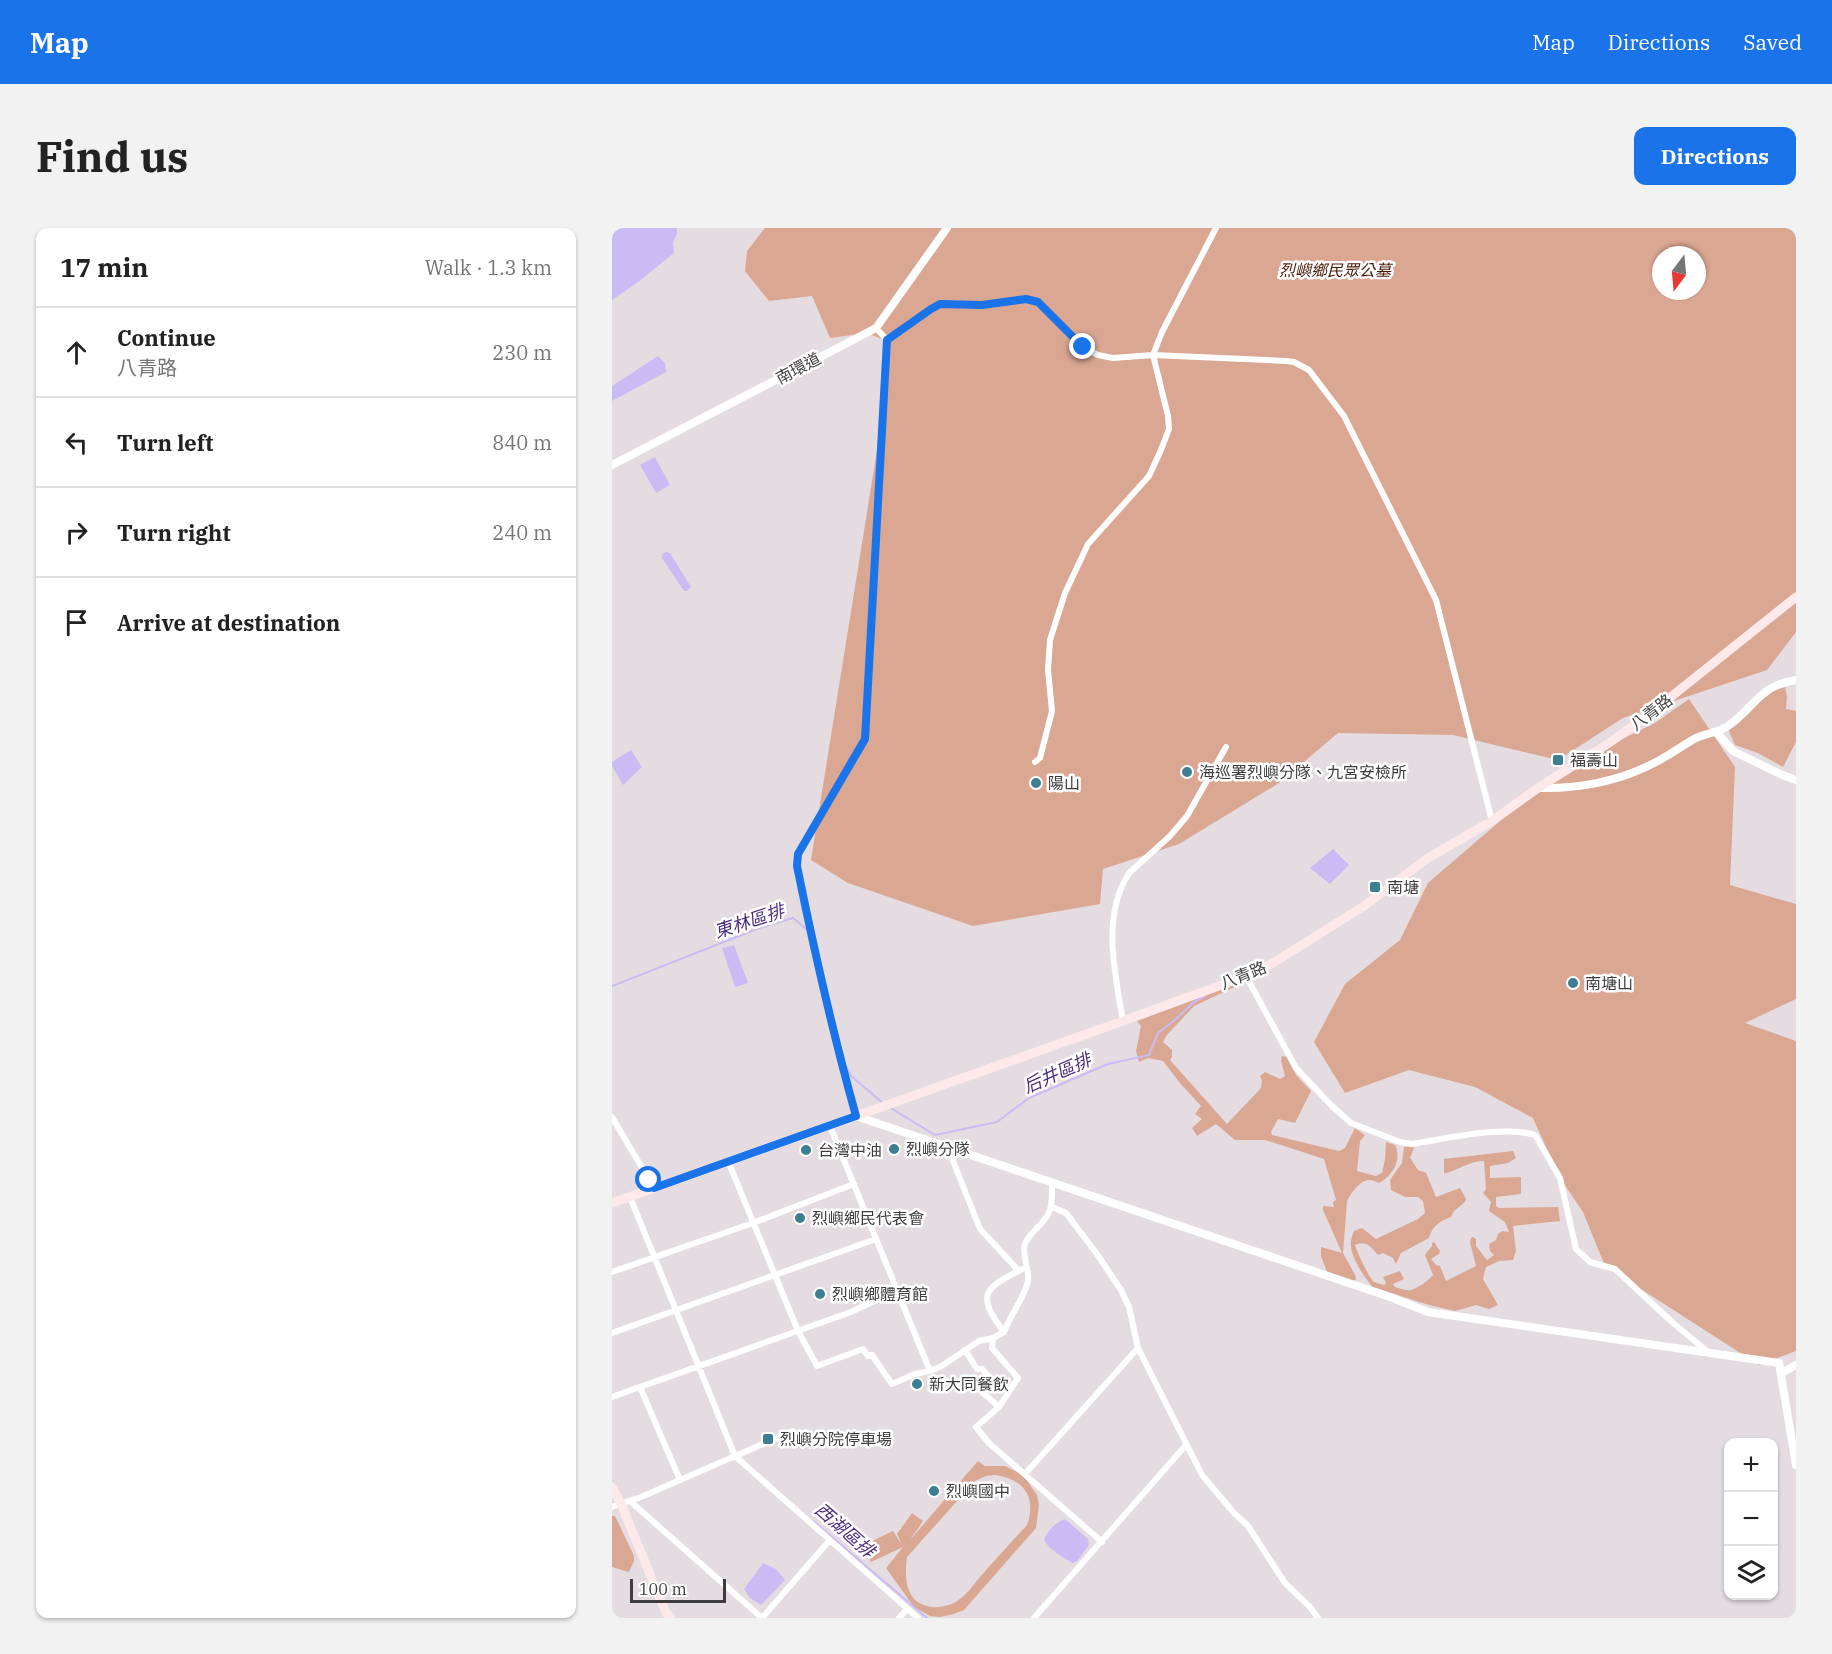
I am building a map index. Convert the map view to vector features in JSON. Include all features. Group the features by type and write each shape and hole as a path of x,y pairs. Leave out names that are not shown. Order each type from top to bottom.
{"main road":[{"name":"八青路","path":"612,1203 1123,1021 1246,976 1273,963 1364,906 1428,858 1492,821 1538,788 1609,743 1647,716 1796,597"},
{"path":"612,1487 666,1613 671,1618"}],"street":[{"name":"南環道","path":"612,465 876,328 947,228"},
{"path":"1035,762 1040,758 1052,711 1048,670 1050,640 1065,592 1088,544 1149,476 1169,429 1166,403 1153,355 1162,332 1216,228"},
{"path":"887,340 940,304 982,305 1026,299 1038,302 1083,347 1098,355 1113,358 1153,355 1294,362 1310,370 1344,416 1436,600 1492,821"},
{"path":"876,328 887,340 865,739 798,854 797,866 818,965 856,1116 1390,1297 1428,1312 1779,1363 1796,1465"},
{"path":"1538,788 1558,789 1599,784 1642,769 1696,738 1729,726 1758,696 1775,686 1796,680"},
{"path":"1716,732 1733,751 1796,780"},
{"path":"1123,1021 1113,955 1114,923 1124,880 1170,836 1187,816 1226,747"},
{"path":"1246,976 1296,1068 1351,1123 1400,1143 1411,1144 1503,1131 1535,1135 1560,1178 1576,1249 1590,1262 1615,1269 1708,1352"},
{"path":"612,1117 654,1188"},
{"path":"830,1126 930,1371"},
{"path":"948,1148 980,1228 1019,1271"},
{"path":"728,1161 798,1331 817,1366 863,1349 868,1356 872,1355 892,1384 915,1374 930,1371 979,1341 993,1338 1004,1332 1009,1317 1028,1282 1024,1245 1043,1223 1052,1207 1052,1183"},
{"path":"612,1272 753,1223 854,1184"},
{"path":"630,1197 735,1456 918,1618"},
{"path":"1052,1207 1066,1212 1121,1290 1129,1307 1138,1348 1202,1475 1248,1526 1285,1583 1318,1618"},
{"path":"612,1333 876,1239"},
{"path":"1004,1332 987,1304 987,1296 994,1285 1026,1267"},
{"path":"612,1397 850,1312 897,1290"},
{"path":"993,1338 992,1347 1018,1378 999,1407 976,1426 989,1443 1102,1542"},
{"path":"1024,1474 1138,1348"},
{"path":"965,1350 977,1369 982,1369 992,1380 981,1391 999,1407"},
{"path":"1782,1373 1796,1365"},
{"path":"640,1387 680,1480"},
{"path":"793,1431 621,1504 762,1618 829,1541"},
{"path":"1034,1618 1186,1445"},
{"path":"898,1618 907,1609"}],"green space":[{"name":"烈嶼鄉民眾公墓","path":"765,228 1796,228 1796,632 1767,670 1623,718 1558,760 1453,735 1338,733 1279,783 1179,844 1103,869 1100,904 973,926 848,883 811,860 882,419 887,341 867,333 830,338 812,296 769,301 745,271 747,251"},
{"path":"1785,687 1786,709 1796,711 1796,742 1783,767 1758,753 1735,745 1728,729 1761,698"},
{"path":"1689,699 1735,767 1730,885 1796,904 1796,999 1745,1023 1796,1041 1796,1351 1759,1365 1605,1266 1583,1212 1560,1178 1533,1118 1475,1087 1409,1070 1345,1093 1314,1042 1345,984 1400,940 1428,883 1507,815 1594,753 1655,723"},
{"path":"1243,983 1194,1006 1163,1042 1172,1050 1170,1060 1227,1124 1261,1088 1260,1076 1265,1072 1280,1079 1285,1076 1282,1056 1287,1057 1296,1075 1311,1091 1295,1123 1278,1119 1271,1132 1272,1135 1339,1151 1345,1148 1355,1128 1365,1135 1360,1141 1357,1171 1376,1176 1382,1173 1386,1142 1395,1145 1397,1162 1388,1176 1379,1183 1369,1180 1362,1182 1347,1202 1343,1253 1355,1275 1354,1281 1327,1272 1321,1256 1321,1247 1342,1253 1323,1210 1323,1206 1334,1207 1333,1202 1336,1200 1324,1159 1265,1140 1235,1140 1216,1124 1197,1136 1192,1128 1202,1119 1195,1114 1201,1106 1163,1061 1148,1058 1139,1062 1136,1051 1141,1026 1137,1021"},
{"path":"1404,1147 1414,1148 1410,1158 1418,1170 1426,1173 1436,1197 1460,1188 1466,1199 1451,1217 1434,1227 1429,1238 1401,1253 1396,1264 1393,1258 1383,1253 1378,1255 1365,1244 1355,1245 1366,1270 1375,1282 1384,1285 1386,1283 1383,1277 1400,1271 1404,1279 1393,1284 1395,1287 1411,1290 1423,1284 1433,1275 1425,1255 1434,1242 1440,1251 1431,1259 1440,1266 1446,1281 1476,1266 1471,1238 1476,1239 1476,1246 1487,1260 1494,1255 1490,1251 1489,1244 1496,1240 1502,1231 1509,1232 1505,1222 1489,1211 1491,1202 1483,1193 1486,1189 1484,1161 1474,1162 1444,1173 1444,1159 1513,1151 1516,1158 1508,1163 1490,1166 1490,1178 1521,1177 1521,1194 1496,1197 1496,1206 1499,1208 1558,1207 1560,1221 1513,1226 1516,1251 1513,1260 1499,1261 1486,1267 1483,1279 1498,1305 1489,1309 1476,1305 1455,1311 1429,1305 1373,1287 1359,1268 1353,1256 1351,1244 1354,1231 1362,1228 1376,1239 1418,1219 1425,1213 1423,1201 1418,1197 1405,1197 1391,1190 1390,1180 1402,1163"},
{"path":"978,1461 985,1466 1005,1466 1023,1475 1037,1495 1039,1505 1036,1528 964,1610 954,1614 940,1617 930,1616 914,1607 886,1568 903,1547 871,1562 862,1546 893,1531 902,1545 897,1534 912,1513 923,1521 910,1540","holes":["986,1476 1005,1477 1021,1485 1026,1491 1030,1506 1027,1525 960,1599 939,1607 929,1607 915,1600 907,1583 907,1557 975,1481"]},
{"path":"612,1516 615,1516 634,1556 629,1572 612,1567"}],"shaded area":[{"path":"612,228 677,228 677,234 673,242 674,253 612,300"},
{"path":"658,356 665,363 666,372 612,401 612,386"},
{"path":"655,457 670,485 656,493 640,465"},
{"path":"670,553 691,587 687,591 684,591 662,558 662,554"},
{"path":"631,750 642,767 623,785 612,762"},
{"path":"1333,849 1349,865 1330,884 1310,868"},
{"path":"734,945 748,983 735,987 722,948"},
{"path":"1065,1519 1088,1539 1089,1545 1073,1563 1053,1550 1044,1540 1052,1527"},
{"path":"763,1563 776,1569 785,1580 761,1605 750,1598 744,1589"}],"waterway":[{"name":"東林區排","path":"612,986 762,927 793,918 810,932"},
{"name":"后井區排","path":"889,1107 935,1135 997,1122 1029,1098 1108,1064 1149,1055 1158,1033 1194,1002 1205,996"},
{"name":"東林區排","path":"845,1064 851,1076 884,1104"},
{"name":"西湖區排","path":"813,1521 927,1618"}],"place":[{"name":"福壽山","path":"1558,760"},
{"name":"海巡署烈嶼分隊、九宮安檢所","path":"1187,772"},
{"name":"陽山","path":"1036,783"},
{"name":"南塘","path":"1375,887"},
{"name":"南塘山","path":"1573,983"},
{"name":"烈嶼分隊","path":"894,1149"},
{"name":"台灣中油","path":"806,1150"},
{"name":"烈嶼鄉民代表會","path":"800,1218"},
{"name":"烈嶼鄉體育館","path":"820,1294"},
{"name":"新大同餐飲","path":"917,1384"},
{"name":"烈嶼分院停車場","path":"768,1439"},
{"name":"烈嶼國中","path":"934,1491"}],"route":[{"path":"649,1180 654,1188 856,1116 818,965 797,866 798,854 865,739 887,340 940,304 982,305 1026,299 1038,302 1083,347"}]}
